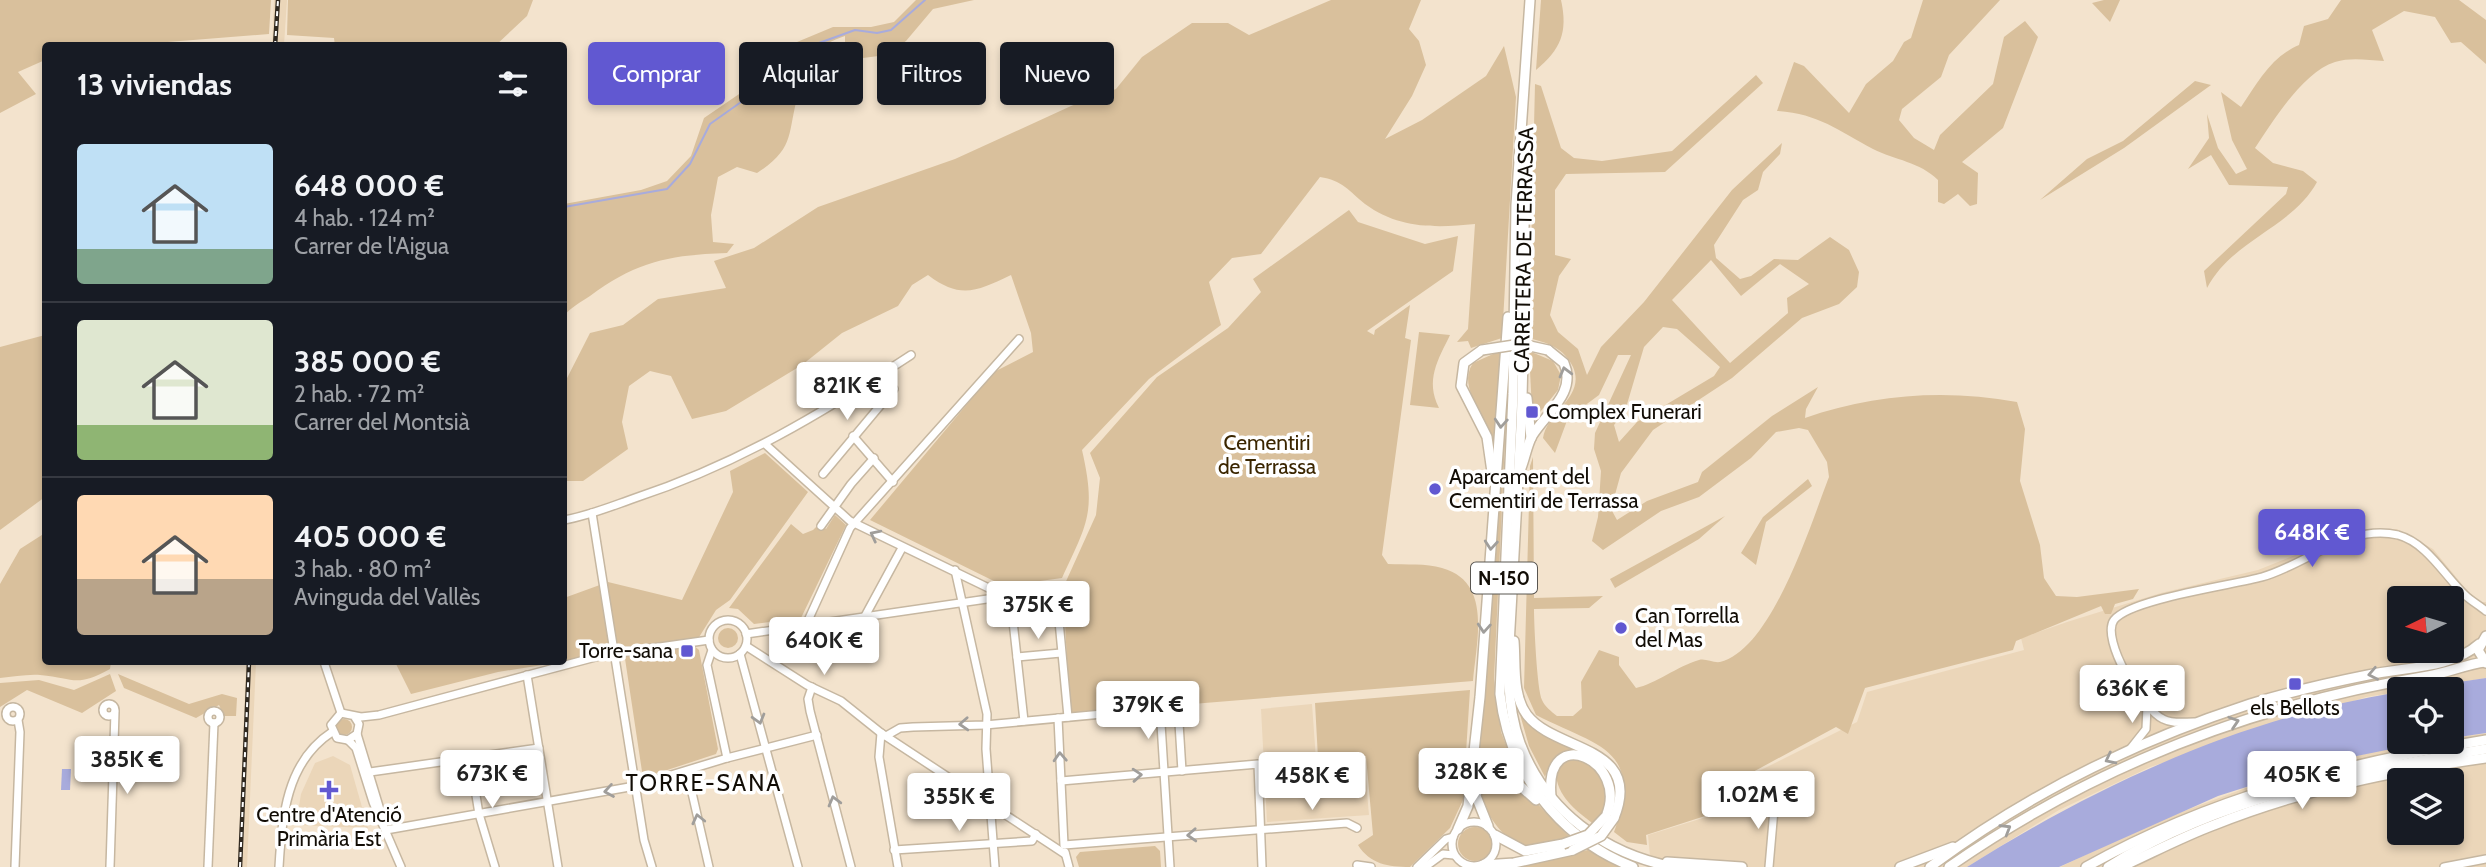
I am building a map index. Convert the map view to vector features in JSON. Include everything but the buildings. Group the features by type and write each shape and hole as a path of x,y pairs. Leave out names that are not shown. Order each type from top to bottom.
{"main road":[{"name":"CARRETERA DE TERRASSA","path":"1530,0 1514,274 1512,420 1500,694 1507,733 1521,767 1561,822 1593,848 1633,867"},
{"name":"CARRETERA DE TERRASSA","path":"1524,94 1523,338 1508,679 1513,718 1527,759 1552,797 1588,832 1622,851 1674,867"},
{"path":"1455,833 1470,793 1514,274"},
{"path":"1523,338 1531,438"},
{"path":"1493,516 1489,446 1460,379 1464,363 1482,350 1500,344 1521,344 1548,350 1564,363 1568,383 1564,394 1531,438 1518,473"},
{"path":"1481,866 1514,863 1573,850 1601,836 1619,792 1608,765 1591,750 1540,727 1523,708 1517,686 1512,606"},
{"path":"1949,867 2064,796 2134,760 2193,735 2307,701 2456,671 2485,662 2479,655 2483,637"},
{"path":"1930,867 2031,800 2131,748 2195,722 2316,686 2452,660 2483,637"},
{"path":"2086,867 2172,824 2272,786 2383,758 2486,740"},
{"path":"2114,866 2179,831 2295,788 2385,766 2486,749"},
{"path":"1494,835 1525,851 1563,844 1593,832 1610,817 1609,783 1597,764 1584,757 1571,755 1557,761 1551,774 1552,797"},
{"path":"2114,866 2214,824 2290,799 2358,781 2486,758"},
{"path":"1488,826 1476,804 1476,792 1486,779 1500,774 1518,782 1561,822"},
{"path":"1900,867 1962,844"},
{"path":"1654,863 1681,862 1742,867"}],"street":[{"path":"806,625 845,537 854,524 1019,339"},
{"path":"567,519 663,489 765,444 815,418 911,355"},
{"path":"823,474 894,389"},
{"path":"853,436 893,482"},
{"path":"765,444 854,524 1007,595"},
{"path":"821,526 850,484 874,457"},
{"path":"592,513 635,786 652,867"},
{"path":"2195,722 2166,721 2147,706 2112,646 2112,623 2122,613 2266,576 2346,540 2385,534 2399,536 2420,547 2466,595 2486,611"},
{"path":"864,618 902,548"},
{"path":"955,570 987,714 985,725 995,867"},
{"path":"746,634 1056,589 1068,717"},
{"path":"1007,595 1024,721"},
{"path":"712,650 725,658 740,654 746,646 746,634 737,622 723,620 711,629 709,640 712,650 707,665 727,758"},
{"path":"359,724 379,715 615,653 709,640"},
{"path":"746,646 812,687 847,705 883,734 1062,849 1168,836 1347,823 1357,828"},
{"path":"1017,657 1061,653"},
{"path":"740,654 798,867"},
{"path":"325,665 341,713"},
{"path":"527,675 558,867"},
{"path":"812,687 808,704 851,867"},
{"path":"2131,748 2146,729 2147,706"},
{"path":"883,734 900,728 985,725 1178,707 1182,771"},
{"path":"1160,709 1170,867"},
{"path":"110,867 115,712"},
{"path":"341,713 354,716 379,715"},
{"path":"279,867 290,788 300,763 314,746 332,732 334,719 341,713"},
{"path":"354,716 359,724 357,734 382,821"},
{"path":"1058,718 1062,849 1069,867"},
{"path":"15,867 20,732 18,720"},
{"path":"208,867 214,723"},
{"path":"332,732 337,738 348,740 356,748 401,867"},
{"path":"348,740 357,734"},
{"path":"883,734 879,757 898,867"},
{"path":"386,830 635,786 727,758 817,735"},
{"path":"370,772 538,748"},
{"path":"470,758 479,814 495,867"},
{"path":"1061,780 1258,765 1262,867"},
{"path":"687,771 709,867"},
{"path":"1769,867 1775,798"},
{"path":"1417,867 1446,839 1476,821 1488,826 1494,835 1494,855 1481,866 1468,866 1443,854 1425,867"},
{"path":"1455,833 1458,861"},
{"path":"894,850 993,846 1032,841 1035,834"},
{"path":"2444,867 2486,859"},
{"path":"1357,865 1371,867"}],"shaded area":[{"path":"274,0 287,0 284,42 272,42"},
{"path":"2397,529 2433,549 2463,586 2387,586 2387,663 2464,663 2464,587 2479,602 2486,602 2486,678 2464,681 2464,677 2387,677 2387,694 2366,697 2150,767 2059,810 1967,867 1651,867 1648,835 1761,800 1753,774 1857,722 1867,692 2024,650 2021,638 2067,622 2161,593 2258,570 2355,531"},
{"path":"246,665 256,665 247,867 238,867"},
{"path":"1312,704 1316,760 1364,758 1369,815 1267,822 1261,709"},
{"path":"2486,733 2486,867 2060,867 2157,821 2270,779 2387,748 2387,754 2464,754 2464,736"},
{"name":"Centre d'Atenció Primària Est","path":"333,756 350,765 368,828 296,825 301,794 315,763"}],"green space":[{"path":"0,0 271,0 269,34 168,42 42,42 42,61 18,72 36,94 0,113"},
{"path":"288,0 533,0 527,16 499,42 334,42 334,38 287,35"},
{"path":"916,0 974,0 933,9 905,42 877,42 877,56 863,58 863,42 845,42 845,36 830,42 797,42 833,27 871,27 894,22"},
{"path":"1331,0 1421,0 1409,29 1419,41 1426,65 1412,96 1385,139 1422,120 1486,76 1504,46 1516,97 1502,338 1471,348 1468,341 1457,342 1468,329 1475,224 1432,226 1404,222 1378,212 1340,183 1320,177 1261,254 1232,258 1209,282 1221,325 1149,379 1082,450 1088,488 1087,516 1062,578 1004,586 870,520 994,372 1033,352 1031,333 1011,275 978,289 960,290 950,288 928,275 912,285 898,306 842,333 802,365 726,411 692,419 671,376 650,371 629,386 622,422 628,449 583,481 567,481 567,378 590,333 623,325 658,299 726,288 714,261 754,248 818,207 955,159 1074,105 1114,105 1114,90 1142,57 1192,23 1228,23 1249,35"},
{"path":"1541,0 1561,0 1564,21 1557,47 1536,70"},
{"path":"1923,0 2000,0 1949,55 1941,77 1902,109 1899,120 1914,138 1934,150 1940,135 1993,84 2004,37 2025,21 2038,37 2003,128 1962,162 1978,173 1977,204 1970,206 1958,194 1944,204 1938,202 1938,180 1915,165 1873,149 1816,119 1777,111 1794,62 1804,66 1849,113 1866,84 1893,61 1904,42 1911,38"},
{"path":"2120,0 2110,22 2092,3"},
{"path":"2341,0 2459,0 2486,20 2486,64 2461,42 2451,43 2435,17 2404,11 2372,30 2384,61 2341,60 2323,67 2300,86 2255,148 2273,163 2303,171 2317,182 2293,211 2232,257 2218,271 2207,288 2204,271 2286,194 2288,187 2229,185 2211,155 2188,169 2209,138 2207,114 2218,148 2236,174 2247,169 2232,140 2221,92 2241,107 2273,63 2299,45 2304,26 2328,19"},
{"path":"1756,75 1763,83 1665,172 1566,174 1555,190 1555,255 1571,259 1559,276 1550,315 1558,332 1578,349 1587,375 1601,347 1644,302 1732,190 1782,143 1780,154 1763,172 1758,190 1743,200 1714,245 1716,258 1740,279 1751,276 1774,259 1798,260 1830,237 1849,250 1859,272 1857,287 1839,304 1802,318 1732,378 1653,430 1621,473 1611,509 1617,520 1647,501 1698,482 1702,472 1772,416 1818,387 1806,409 1805,418 1857,404 1910,396 1990,398 2017,402 2025,429 2020,481 2040,545 2044,578 2056,596 2077,597 2139,589 2133,599 2115,604 2111,614 2105,614 2101,606 2016,641 2013,650 1865,688 1848,734 1836,727 1751,773 1758,799 1646,835 1647,845 1627,842 1614,832 1622,804 1623,782 1619,766 1610,754 1596,744 1536,715 1524,688 1530,466 1533,457 1534,598 1603,596 1589,608 1534,609 1540,694 1545,705 1557,716 1573,716 1582,708 1581,682 1599,650 1619,657 1619,665 1636,688 1699,660 1720,662 1739,652 1756,635 1773,610 1800,553 1829,477 1827,462 1808,430 1799,428 1776,432 1751,458 1699,497 1661,511 1603,550 1592,541 1598,517 1601,471 1594,449 1595,433 1631,355 1618,355 1599,395 1568,418 1555,453 1543,438 1551,420 1570,396 1576,378 1565,355 1549,344 1529,338 1535,84 1541,86 1561,148 1574,158 1602,161 1672,151","holes":["1711,260 1741,296 1780,264 1809,284 1787,298 1788,313 1730,363 1672,300","1663,327 1677,329 1720,367 1714,376 1637,422 1619,442 1614,425 1625,411 1644,347"]},
{"path":"2195,81 2211,85 2124,148 2040,200 2087,159 2123,141"},
{"path":"739,94 739,105 796,105 788,139 770,164 757,173 737,167 718,177 711,215 713,242 734,244 727,253 671,258 639,268 607,284 567,313 567,203 641,190 667,181 691,156 704,118"},
{"name":"Cementiri de Terrassa","path":"1349,210 1358,222 1425,244 1458,236 1453,271 1367,331 1374,335 1375,330 1410,305 1405,338 1411,340 1382,555 1388,564 1442,568 1458,575 1469,586 1478,615 1473,681 1070,714 1063,588 1096,515 1100,478 1090,453 1157,377 1228,328 1261,292 1253,279"},
{"path":"1419,332 1450,335 1433,379 1439,408 1410,405"},
{"path":"42,336 42,499 0,530 0,347"},
{"path":"1502,350 1495,443 1468,383 1473,363"},
{"path":"1529,351 1553,361 1561,375 1558,390 1536,417 1532,410"},
{"path":"1507,398 1494,679 1501,732 1519,777 1495,771 1485,775 1475,785"},
{"path":"765,453 808,492 730,600 716,610 696,642 691,643 699,650 718,749 716,754 643,778 624,652 567,662 567,597 608,582 682,600 733,492 730,471"},
{"path":"1808,479 1812,486 1766,522 1756,565 1741,553 1763,517"},
{"path":"835,515 846,525 801,618 754,624 738,609 729,608 791,524 803,534 819,524 826,529"},
{"path":"1725,516 1699,539 1615,588 1610,579"},
{"path":"42,535 42,665 111,665 110,669 82,680 35,675 0,678 0,584 20,549"},
{"path":"724,628 732,628 738,638 732,648 724,648 718,642 718,634"},
{"path":"396,665 542,665 498,672 411,694"},
{"path":"110,674 116,691 82,713 27,690 0,707 0,683 39,680 74,690"},
{"path":"118,674 189,704 222,694 237,698 236,716 224,716 219,705 196,718 124,688"},
{"path":"1470,690 1463,800 1450,828 1410,867 1387,865 1374,860 1358,845 1373,835 1366,756 1318,758 1315,703"},
{"path":"1519,711 1537,730 1582,751 1569,751 1558,756 1545,777 1529,746"},
{"path":"341,719 347,719 352,727 350,733 341,735 336,730 336,724"},
{"path":"1580,759 1597,772 1606,788 1605,805 1595,825 1568,802 1557,779 1556,770 1567,760"},
{"path":"1495,778 1526,793 1570,837 1526,847 1505,835 1480,799 1485,784"},
{"path":"1475,827 1487,832 1492,844 1487,856 1475,861 1463,856 1458,844 1463,832"},
{"path":"1155,846 1160,851 1161,867 1079,867 1076,857 1080,852"},
{"path":"1588,850 1620,867 1505,867"}],"water":[{"path":"2486,678 2486,733 2464,736 2464,681"},
{"path":"2387,694 2387,750 2322,763 2218,796 2059,867 1967,867 2069,808 2174,758 2284,718"},
{"path":"62,769 71,769 70,790 61,790"}],"waterway":[{"path":"567,206 667,189 690,164 710,124 758,90 805,48 855,30 877,33 891,30 925,0"}],"railway":[{"path":"275,42 278,0"},
{"path":"240,867 249,665"}],"place":[{"name":"Complex Funerari","path":"1532,412"},
{"name":"Aparcament del Cementiri de Terrassa","path":"1435,489"},
{"name":"Can Torrella del Mas","path":"1621,628"},
{"name":"Torre-sana","path":"687,651"},
{"name":"els Bellots","path":"2295,684"},
{"name":"Centre d'Atenció Primària Est","path":"329,790"}],"district":[{"name":"TORRE-SANA","path":"704,783"}]}
